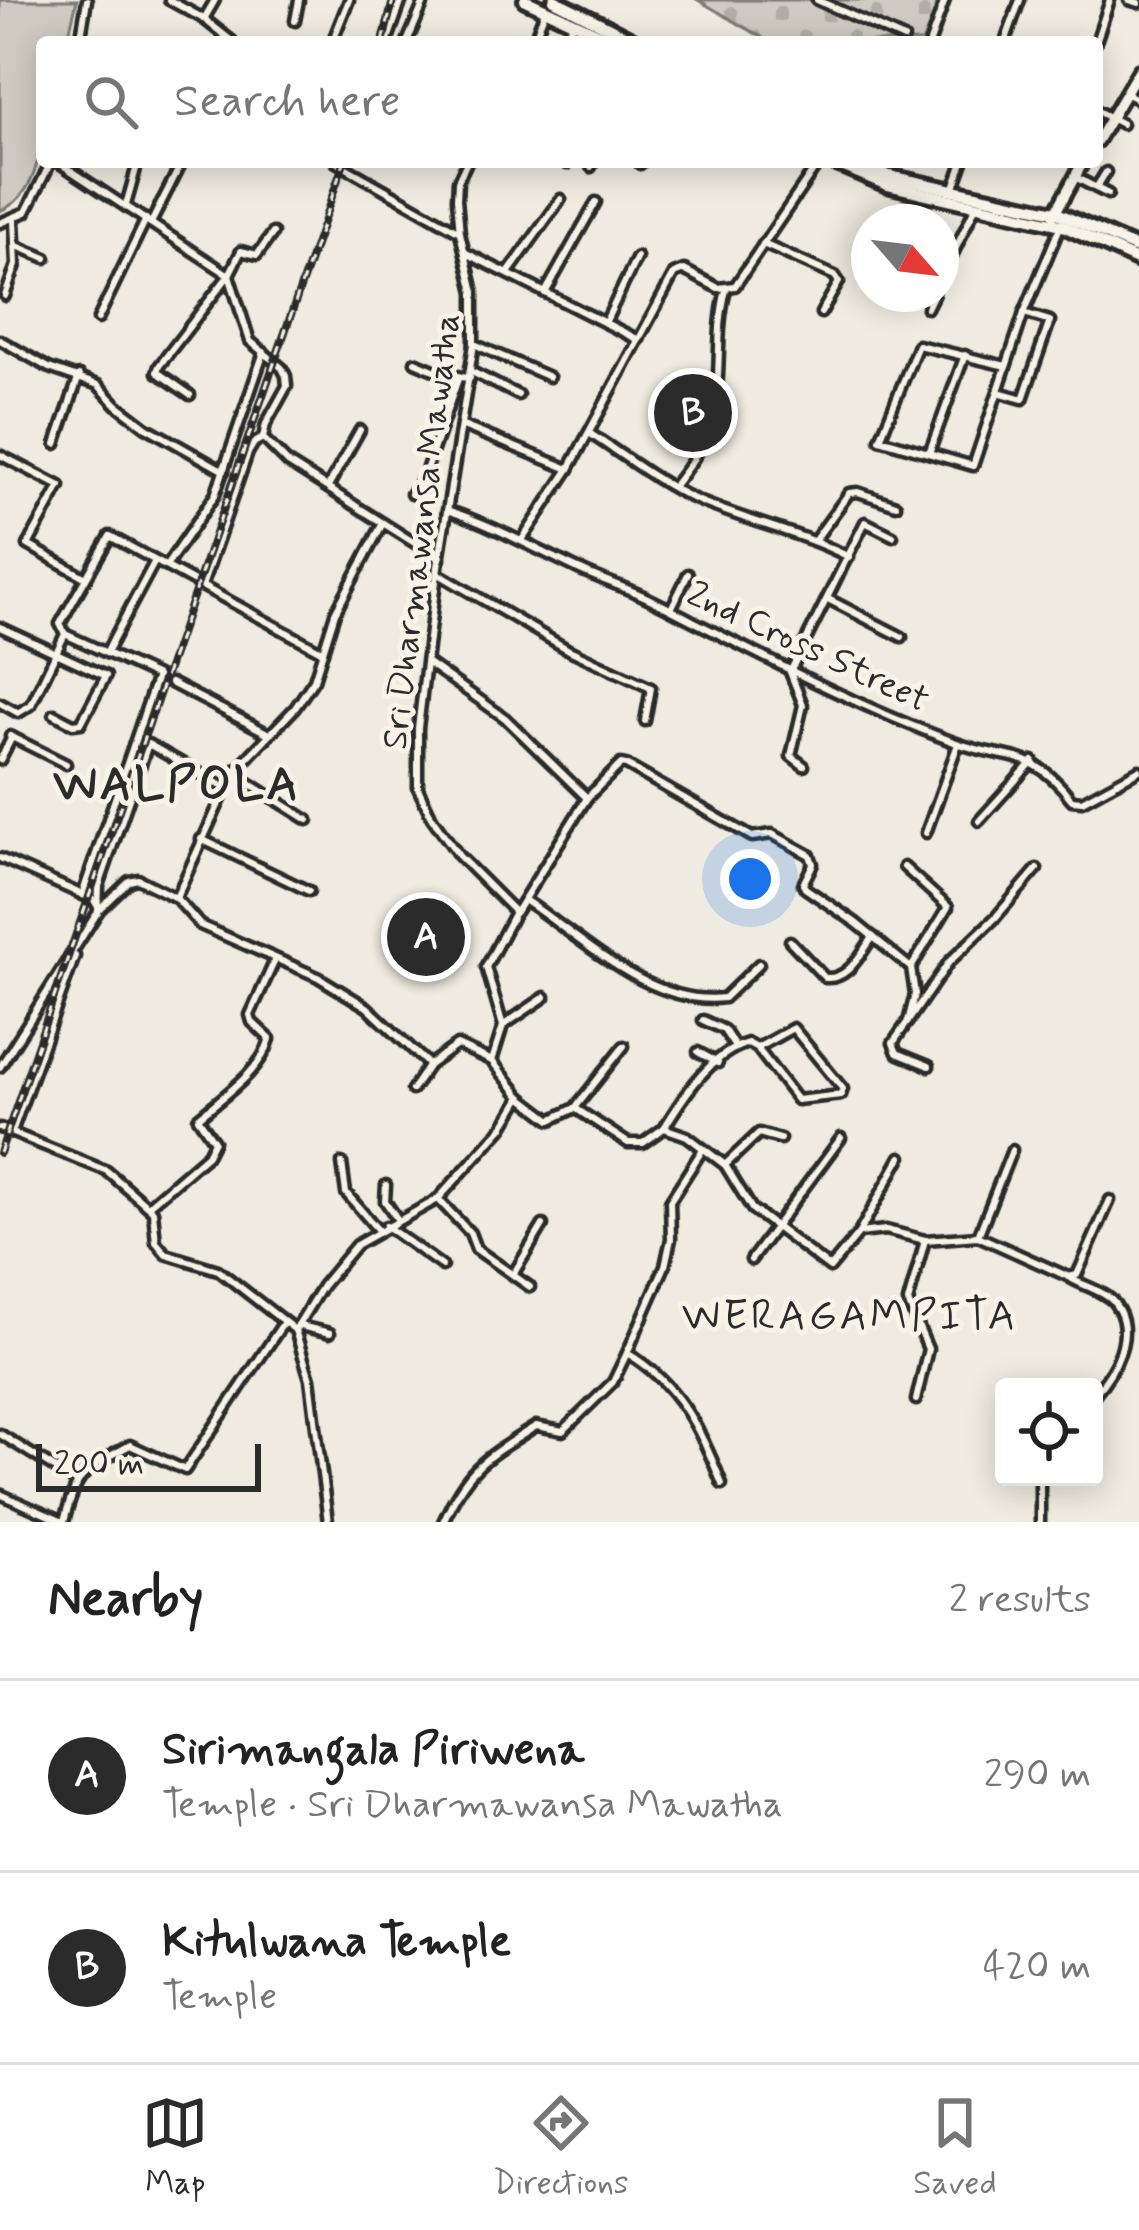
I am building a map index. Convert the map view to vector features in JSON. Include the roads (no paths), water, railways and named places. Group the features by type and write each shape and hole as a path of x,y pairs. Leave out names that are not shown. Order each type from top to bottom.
{"main road":[{"path":"525,0 550,3 624,36"},
{"path":"550,3 596,36"},
{"path":"1103,136 1117,121 1139,70"},
{"path":"845,168 875,182 1058,219 1139,260"},
{"path":"871,168 1058,219 1139,248"},
{"path":"1058,219 1079,168"}],"street":[{"path":"81,36 87,0"},
{"path":"169,0 225,36"},
{"path":"204,19 215,0"},
{"path":"295,21 299,0"},
{"path":"335,36 349,0"},
{"path":"389,36 402,0"},
{"path":"409,36 424,0"},
{"path":"817,0 897,36"},
{"path":"932,36 945,0"},
{"path":"1007,36 1019,0"},
{"path":"1098,36 1110,0"},
{"path":"1129,0 1139,3"},
{"path":"536,36 550,3"},
{"path":"566,36 574,21"},
{"path":"1127,94 1139,100"},
{"path":"1103,114 1117,121"},
{"path":"0,224 14,220 33,202 51,168"},
{"path":"64,168 229,275 250,341 282,368 287,386 263,438 248,453 202,586"},
{"path":"126,206 136,168"},
{"path":"98,319 179,168"},
{"path":"352,168 460,232"},
{"name":"Sri Dharmawansa Mawatha","path":"464,168 458,181 460,232 474,292 474,344 437,573 418,728 418,788 432,818 460,856 515,912"},
{"path":"673,488 704,440 714,413 718,316 726,290 734,286 815,168"},
{"path":"890,176 892,168"},
{"path":"953,190 961,168"},
{"path":"1096,188 1106,172"},
{"path":"1074,176 1108,194"},
{"path":"508,274 561,199"},
{"path":"545,293 596,202"},
{"path":"959,241 976,206"},
{"path":"1006,366 918,345 880,439 973,466 1058,219"},
{"path":"5,296 16,265 14,220"},
{"path":"190,395 157,372 243,249 257,255 272,233"},
{"path":"764,244 835,276 839,282 821,313"},
{"path":"17,246 46,258"},
{"path":"466,253 639,340"},
{"path":"605,323 637,257"},
{"path":"522,540 589,433 679,270 726,290"},
{"path":"998,392 1023,399 1050,322 1024,313"},
{"path":"0,340 50,368 98,385 146,427 224,471"},
{"path":"474,344 549,377"},
{"path":"166,566 215,495 264,352"},
{"path":"929,454 965,355"},
{"path":"415,362 448,376 470,374 518,395"},
{"path":"56,445 79,376"},
{"path":"411,494 424,476 459,376"},
{"path":"464,426 568,469"},
{"path":"328,487 360,430"},
{"path":"589,433 673,488 745,520 781,526 849,557"},
{"path":"263,438 288,463 440,559"},
{"path":"0,454 60,486 28,544 86,578"},
{"path":"815,540 849,493 896,506"},
{"name":"2nd Cross Street","path":"447,511 522,540 790,672 958,744 1033,761 1078,802 1139,770"},
{"path":"804,766 791,756 803,705 790,672 865,522 893,536"},
{"path":"176,898 233,773 308,691 335,613 383,523"},
{"path":"0,703 19,713 31,705 64,634 60,624 110,536 323,652"},
{"path":"106,653 155,561"},
{"path":"437,573 569,650 651,688 645,722"},
{"path":"671,610 688,574"},
{"path":"828,599 902,638"},
{"path":"0,627 106,676 81,723 54,714"},
{"path":"64,634 157,676 82,895"},
{"path":"428,663 506,718 587,798"},
{"path":"170,683 269,734"},
{"path":"0,760 11,736 66,764"},
{"path":"11,1132 79,945 99,910 99,886 148,744 226,788"},
{"path":"926,833 958,744"},
{"path":"979,820 1033,761"},
{"path":"492,1061 503,1026 486,967 587,798 621,764 752,838 772,834 812,858 805,888 910,968 915,994 908,1022"},
{"path":"233,773 308,820"},
{"path":"201,839 308,891"},
{"path":"0,858 94,900 99,910"},
{"path":"904,867 948,907 910,968"},
{"path":"929,1066 892,1048 949,962 1037,869"},
{"path":"0,1067 99,910 129,881 139,879 176,898 200,925 319,977 367,1007 428,1065"},
{"path":"526,901 626,969 683,998 724,998 759,964"},
{"path":"790,941 825,978 836,979 874,937"},
{"path":"149,1205 208,1155 214,1141 199,1118 256,1066 270,1044 250,1015 275,959"},
{"path":"503,1026 545,997"},
{"path":"703,1020 724,1030 735,1048"},
{"path":"575,1108 628,1143 643,1143 664,1128 691,1086 735,1048 748,1043 797,1100 842,1095 843,1089 799,1031 786,1030 757,1048"},
{"path":"412,1090 428,1065 457,1045 492,1061 521,1097 550,1120 575,1108 624,1046"},
{"path":"698,1052 718,1063"},
{"path":"328,1522 310,1379 297,1328 322,1286 356,1245 438,1199 503,1127 521,1097"},
{"path":"0,1128 107,1171 153,1210 156,1243 166,1254 218,1270 284,1322 330,1334"},
{"path":"664,1128 687,1136 725,1165 752,1209 830,1268 860,1233 901,1157"},
{"path":"725,1165 759,1132 780,1139"},
{"path":"751,1260 841,1138"},
{"path":"443,1522 456,1492 477,1464 536,1426 563,1431 613,1382 664,1266 670,1201 703,1149"},
{"path":"978,1236 1012,1150"},
{"path":"342,1163 346,1193 382,1228 442,1266"},
{"path":"386,1185 385,1201 398,1220"},
{"path":"438,1199 470,1233 476,1249 530,1287"},
{"path":"1069,1277 1077,1275 1110,1200"},
{"path":"512,1274 543,1226"},
{"path":"860,1233 886,1230 925,1240 978,1236 1114,1300 1123,1341 1118,1361 1103,1382"},
{"path":"916,1400 928,1349 908,1302 925,1240"},
{"path":"325,1259 338,1268"},
{"path":"0,1494 63,1522 75,1481 130,1445 184,1469 284,1322"},
{"path":"627,1353 652,1368 692,1414 722,1484"},
{"path":"0,1434 75,1481"},
{"path":"1040,1486 1040,1522"}],"railway":[{"path":"384,36 393,0"},
{"path":"0,1153 342,168"}],"place":[{"name":"Kitulwana Temple","path":"693,413"},
{"name":"Sirimangala Piriwena","path":"426,937"}],"district":[{"name":"WALPOLA","path":"177,782"},
{"name":"WERAGAMPITA","path":"850,1314"}]}
